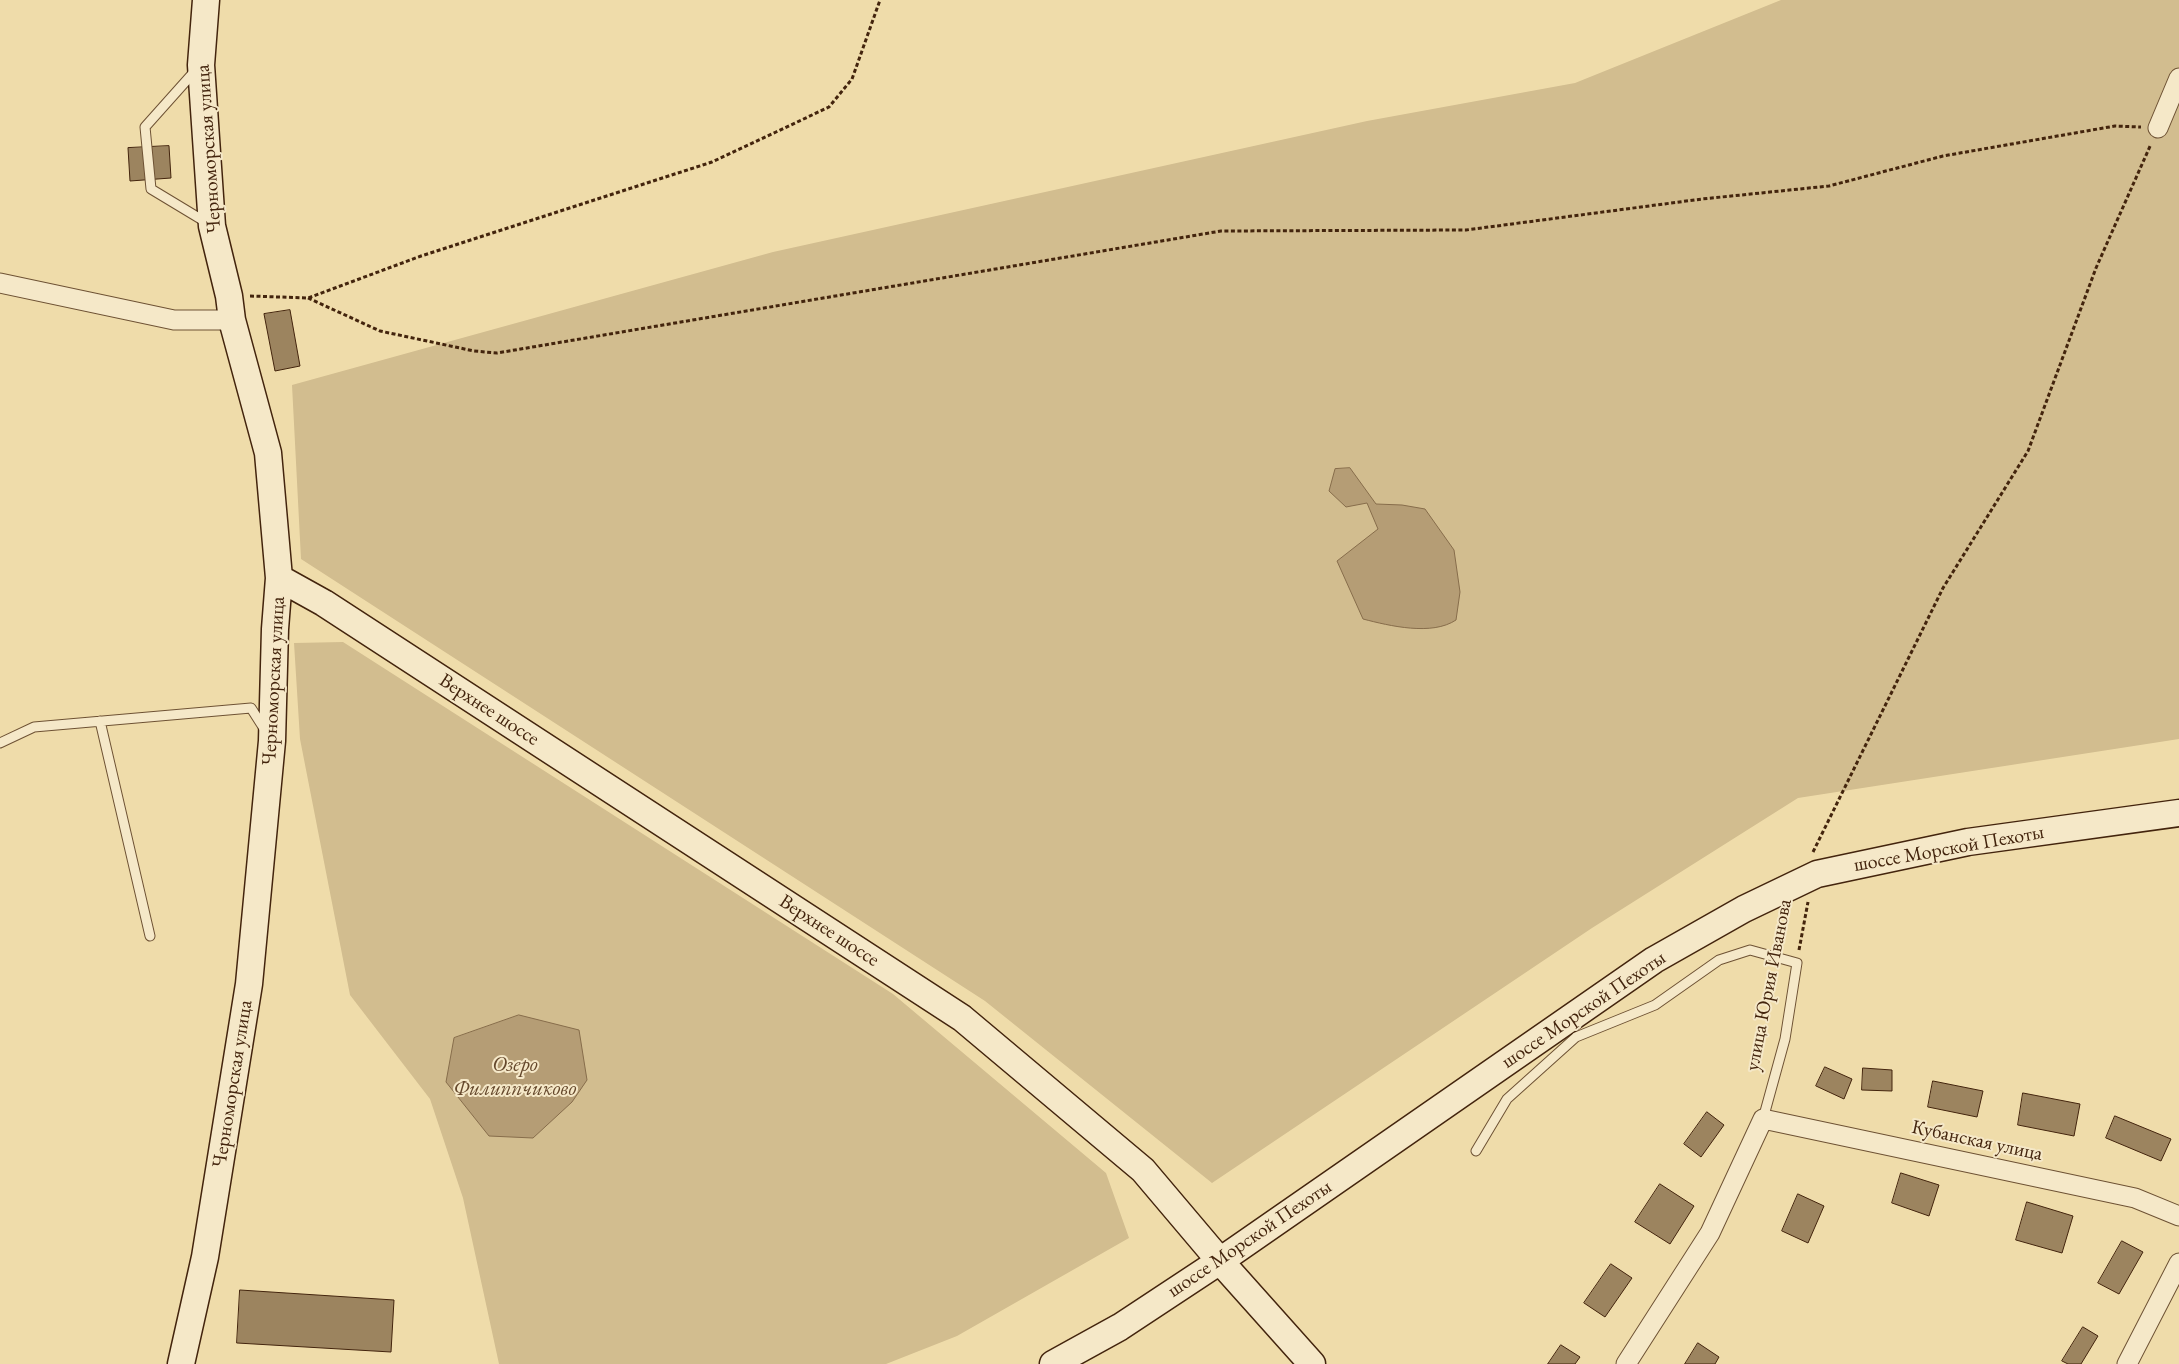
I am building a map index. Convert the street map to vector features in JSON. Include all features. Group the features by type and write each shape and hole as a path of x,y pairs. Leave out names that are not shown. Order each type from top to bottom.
{"street":[{"name":"Черноморская улица","path":"181,1364 205,1257 250,984 272,741 275,629 279,578 268,453 212,226 201,65 206,0"},
{"path":"2158,128 2179,78"},
{"path":"0,283 174,320 231,308"},
{"name":"Верхнее шоссе","path":"279,578 324,603 962,1018 1143,1170 1220,1262 1312,1364"},
{"name":"шоссе Морской Пехоты","path":"1053,1364 1120,1326 1220,1262 1654,960 1744,910 1816,874 1968,842 2179,813"},
{"name":"Кубанская улица","path":"1763,1119 2135,1198 2179,1216"},
{"name":"улица Юрия Иванова","path":"1626,1364 1710,1233 1763,1119"},
{"path":"2127,1364 2179,1263"}],"lane":[{"path":"201,65 145,127 151,188 212,226"},
{"path":"0,743 34,727 251,708 272,741"},
{"path":"100,721 150,936"},
{"path":"1476,1151 1507,1100 1576,1037 1655,1005 1718,960 1750,950 1797,963"},
{"name":"улица Юрия Иванова","path":"1763,1119 1786,1039 1797,963"}],"path":[{"path":"308,298 421,256 712,162 829,107 852,79 880,0"},
{"path":"231,308 268,295 308,298 380,331 474,351 497,353 1221,231 1466,230 1702,199 1829,186 1962,152 2115,126 2158,128 2096,268 2028,451 1943,588 1811,857"},
{"name":"улица Юрия Иванова","path":"1797,963 1809,898"}],"shaded area":[{"path":"1781,0 2179,0 2179,739 1798,798 1592,928 1212,1183 985,1001 301,559 292,385 773,252 1367,121 1575,83"},
{"path":"343,642 893,994 1106,1173 1129,1238 957,1336 886,1364 499,1364 463,1198 430,1099 350,995 300,739 294,643"}],"water":[{"path":"1350,468 1376,504 1402,505 1425,509 1454,550 1460,592 1456,620 1435,628 1423,629 1398,627 1363,619 1337,561 1378,529 1367,503 1346,507 1329,491 1335,469"},
{"name":"Озеро Филиппчиково","path":"519,1015 579,1030 587,1080 572,1102 533,1138 489,1136 446,1082 454,1038"}],"building":[{"path":"169,146 171,178 130,181 128,148"},
{"path":"290,310 300,366 275,371 264,314"},
{"path":"1825,1067 1852,1079 1844,1099 1816,1086"},
{"path":"1863,1068 1892,1070 1892,1091 1862,1090"},
{"path":"1933,1081 1983,1091 1977,1117 1928,1107"},
{"path":"2023,1093 2080,1104 2074,1136 2018,1125"},
{"path":"1707,1112 1724,1125 1701,1157 1684,1144"},
{"path":"2115,1116 2171,1139 2161,1161 2106,1138"},
{"path":"1901,1173 1939,1185 1929,1216 1892,1203"},
{"path":"1660,1184 1694,1206 1670,1244 1635,1222"},
{"path":"1798,1194 1824,1206 1808,1243 1782,1231"},
{"path":"2027,1202 2073,1216 2062,1253 2016,1240"},
{"path":"2122,1241 2143,1252 2119,1294 2098,1283"},
{"path":"1611,1264 1632,1278 1605,1317 1584,1303"},
{"path":"240,1290 394,1300 391,1352 237,1343"},
{"path":"2083,1327 2098,1336 2081,1364 2068,1364 2062,1361"},
{"path":"1698,1343 1719,1357 1715,1364 1685,1364"},
{"path":"1561,1345 1580,1357 1575,1364 1548,1364"}]}
